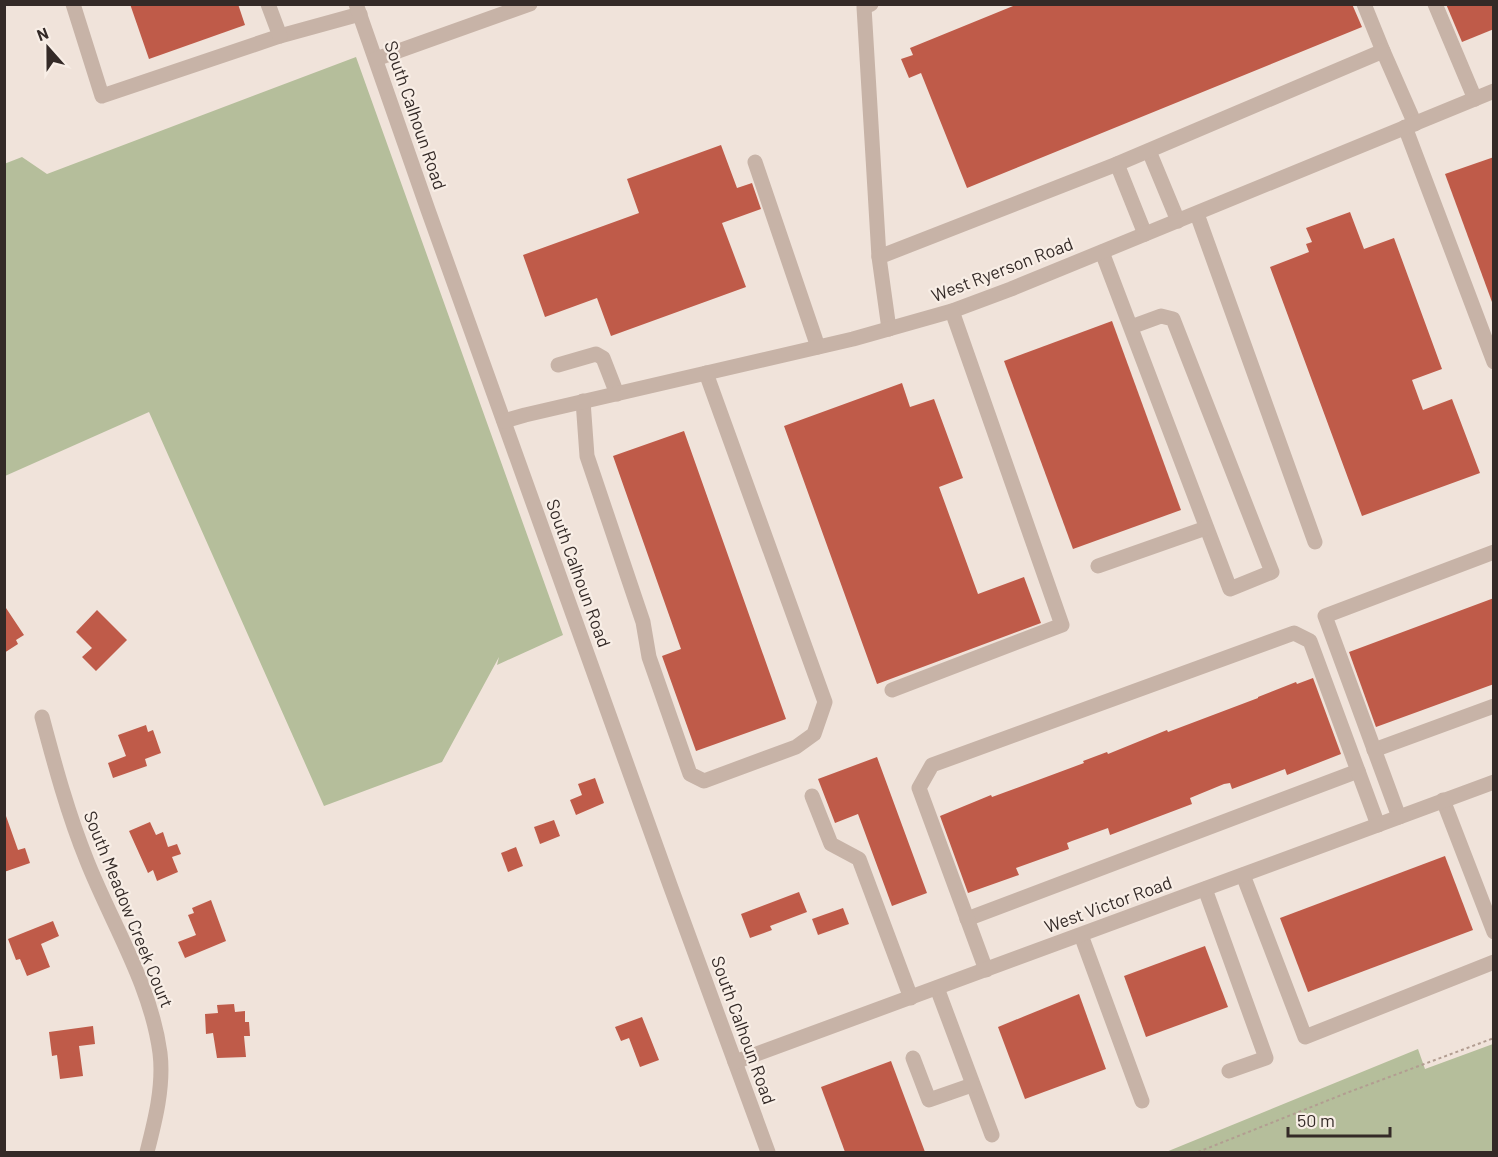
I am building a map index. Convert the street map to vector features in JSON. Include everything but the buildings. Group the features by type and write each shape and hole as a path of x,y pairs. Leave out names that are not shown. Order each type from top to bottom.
{"street":[{"path":"73,4 102,96 358,9"},
{"path":"268,4 280,36"},
{"path":"376,59 530,4"},
{"path":"870,4 864,7 879,257 889,329"},
{"path":"1364,4 1410,125 1494,362"},
{"path":"1435,4 1475,99"},
{"name":"South Calhoun Road","path":"358,9 768,1152"},
{"path":"879,257 1117,164 1383,51"},
{"name":"West Ryerson Road","path":"504,421 818,347 952,311 1197,214 1494,91"},
{"path":"1149,150 1178,221"},
{"path":"755,162 818,347"},
{"path":"1117,164 1145,234"},
{"path":"1197,214 1315,542"},
{"path":"1102,252 1230,589 1272,572 1173,319 1161,316 1131,327"},
{"path":"892,690 1062,625 952,311"},
{"path":"558,365 596,354 603,357 617,393"},
{"path":"583,401 587,456 643,622 649,657 690,774 704,781 796,747 814,734 825,702 706,373"},
{"path":"1098,566 1206,528"},
{"path":"1399,817 1325,616 1494,552"},
{"path":"986,970 919,788 932,765 1294,633 1310,640 1378,825"},
{"path":"1374,750 1494,706"},
{"name":"South Meadow Creek Court","path":"42,717 69,816 153,1016 160,1055 159,1089 147,1152"},
{"path":"967,919 1358,771"},
{"name":"West Victor Road","path":"735,1062 1494,782"},
{"path":"812,796 831,844 859,859 911,998"},
{"path":"1443,801 1494,932"},
{"path":"1243,875 1305,1037 1494,962"},
{"path":"1205,889 1266,1058 1229,1071"},
{"path":"1081,934 1142,1101"},
{"path":"937,988 992,1135"},
{"path":"913,1058 929,1100 972,1085"}],"path":[{"path":"1198,1152 1494,1038"}],"green space":[{"path":"356,57 563,635 497,665 499,657 442,762 324,806 149,412 5,476 4,164 22,157 47,174"},
{"path":"1493,1044 1493,1152 1166,1152 1418,1049 1425,1069"}]}
